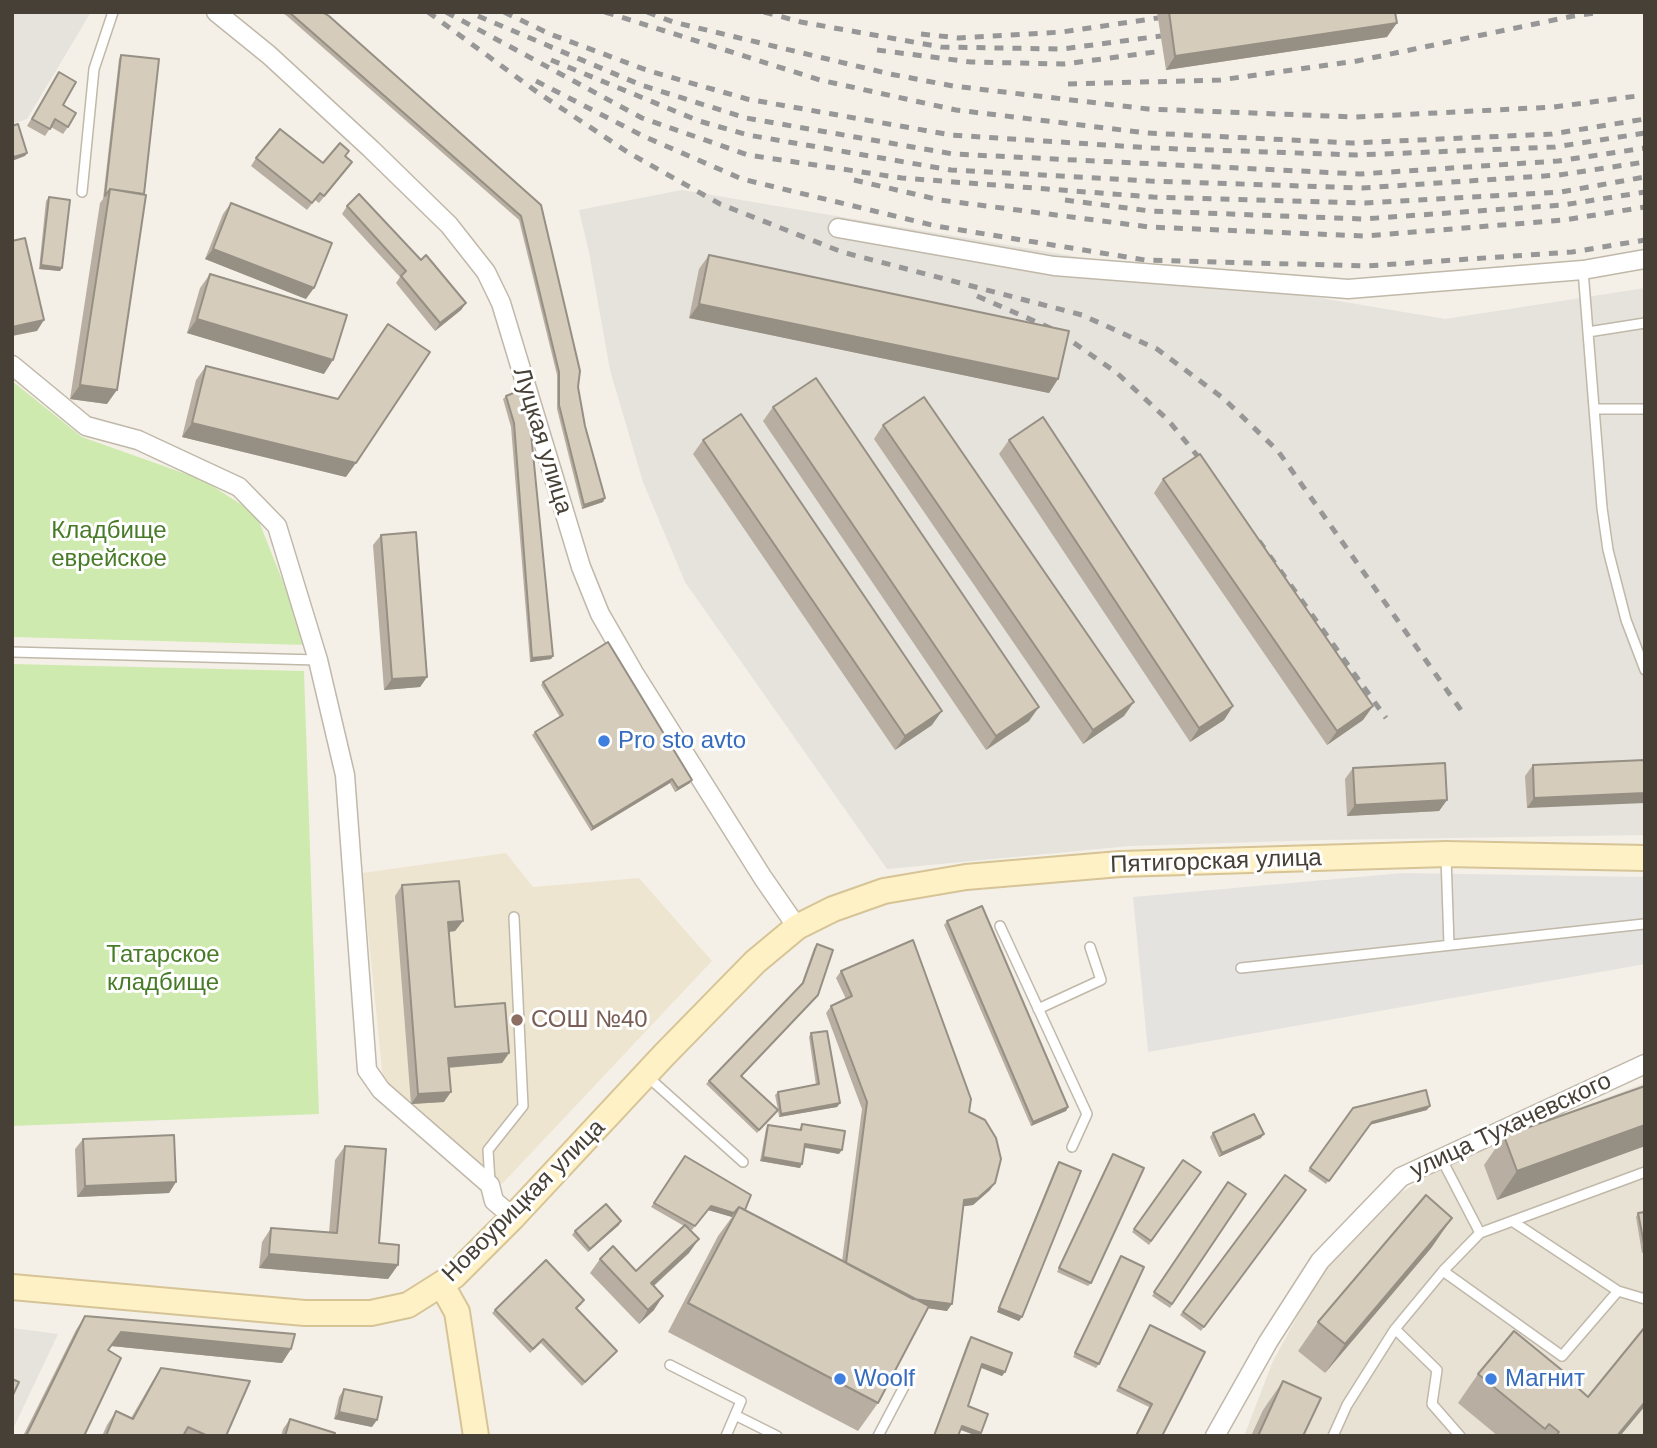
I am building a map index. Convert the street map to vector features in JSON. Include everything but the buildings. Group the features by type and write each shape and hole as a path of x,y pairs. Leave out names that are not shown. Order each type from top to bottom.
{"main road":[{"name":"Пятигорская улица","path":"797,927 833,909 884,891 966,877 1120,864 1446,854 1645,858"},
{"name":"Новоурицкая улица","path":"12,1287 305,1313 371,1313 408,1305 454,1276 755,962 797,927"},
{"path":"442,1285 457,1312 476,1436"}],"street":[{"name":"Луцкая улица","path":"216,12 269,55 371,149 449,225 486,272 501,303 581,567 600,614 634,673 797,927"},
{"path":"838,228 1054,266 1348,289 1583,270 1645,259"},
{"path":"12,365 86,426 138,440 239,487 276,526 318,660 345,775 367,1070 381,1090 490,1185 494,1202 513,1217"},
{"name":"улица Тухачевского","path":"1215,1436 1268,1342 1320,1261 1401,1177 1645,1064"}],"lane":[{"path":"82,192 94,69 113,12"},
{"path":"1583,270 1602,508 1608,550 1626,620 1645,670"},
{"path":"1588,331 1645,323"},
{"path":"1594,409 1645,409"},
{"path":"12,652 318,660"},
{"path":"1446,854 1449,945"},
{"path":"490,1185 488,1150 523,1106 514,917"},
{"path":"1241,968 1644,924"},
{"path":"1000,926 1087,1114 1072,1147"},
{"path":"1038,1009 1101,980 1090,947"},
{"path":"646,1075 743,1162"},
{"path":"1440,1157 1480,1233"},
{"path":"1333,1436 1346,1405 1395,1329 1443,1271 1480,1233 1645,1172"},
{"path":"1512,1221 1618,1291 1645,1298"},
{"path":"1443,1271 1562,1356 1618,1291"},
{"path":"1395,1329 1437,1370 1432,1404 1460,1436"},
{"path":"670,1365 741,1401 726,1436"},
{"path":"878,1436 906,1381"},
{"path":"735,1415 777,1436"}],"shaded area":[{"path":"12,12 91,12 27,119 12,124"},
{"path":"682,190 1445,319 1645,288 1645,835 1130,846 887,869 685,582 643,482 610,370 579,210"},
{"name":"СОШ №40","path":"506,853 533,887 639,878 712,961 502,1184 383,1079 362,873"},
{"path":"1403,873 1645,877 1645,964 1148,1052 1133,897"},
{"path":"1645,1083 1645,1436 1244,1436 1273,1361 1323,1269 1385,1202 1477,1147"},
{"path":"12,1328 58,1334 12,1431"}],"green space":[{"name":"Кладбище еврейское","path":"12,381 82,437 203,480 256,514 308,645 12,637"},
{"name":"Татарское кладбище","path":"12,664 304,671 319,1114 12,1126"}],"railway":[{"path":"428,12 537,92 629,153 720,204 842,252 1082,315 1157,349 1223,398 1278,451 1463,713"},
{"path":"446,12 642,118 748,155 902,178 1153,197 1365,203 1561,192 1645,177"},
{"path":"504,12 550,34 649,71 747,99 951,135 1152,148 1357,155 1555,147 1645,133"},
{"path":"605,12 820,80 956,110 1147,133 1352,143 1552,134 1645,119"},
{"path":"647,12 673,22 890,74 953,86 1148,109 1356,117 1554,107 1645,95"},
{"path":"764,12 801,22 941,47 1062,49 1161,36"},
{"path":"1068,84 1220,80 1357,61 1602,12"},
{"path":"478,16 641,85 746,118 953,154 1360,174 1558,161 1645,148"},
{"path":"921,34 959,38 1062,32 1158,18"},
{"path":"877,50 971,62 1064,64 1163,51"},
{"path":"551,60 699,121 748,135 951,170 1150,181 1362,188 1559,175 1645,162"},
{"path":"536,81 643,136 742,179 936,226 1145,260 1367,266 1572,252 1645,240"},
{"path":"854,180 940,200 1149,227 1365,236 1564,220 1645,207"},
{"path":"1065,200 1150,211 1363,219 1563,205 1645,192"},
{"path":"977,296 1057,331 1117,373 1168,420 1209,470"},
{"path":"1259,541 1386,718"}],"place":[{"name":"Pro sto avto","path":"604,741"},
{"name":"СОШ №40","path":"517,1020"},
{"name":"Woolf","path":"840,1379"},
{"name":"Магнит","path":"1491,1379"}]}
